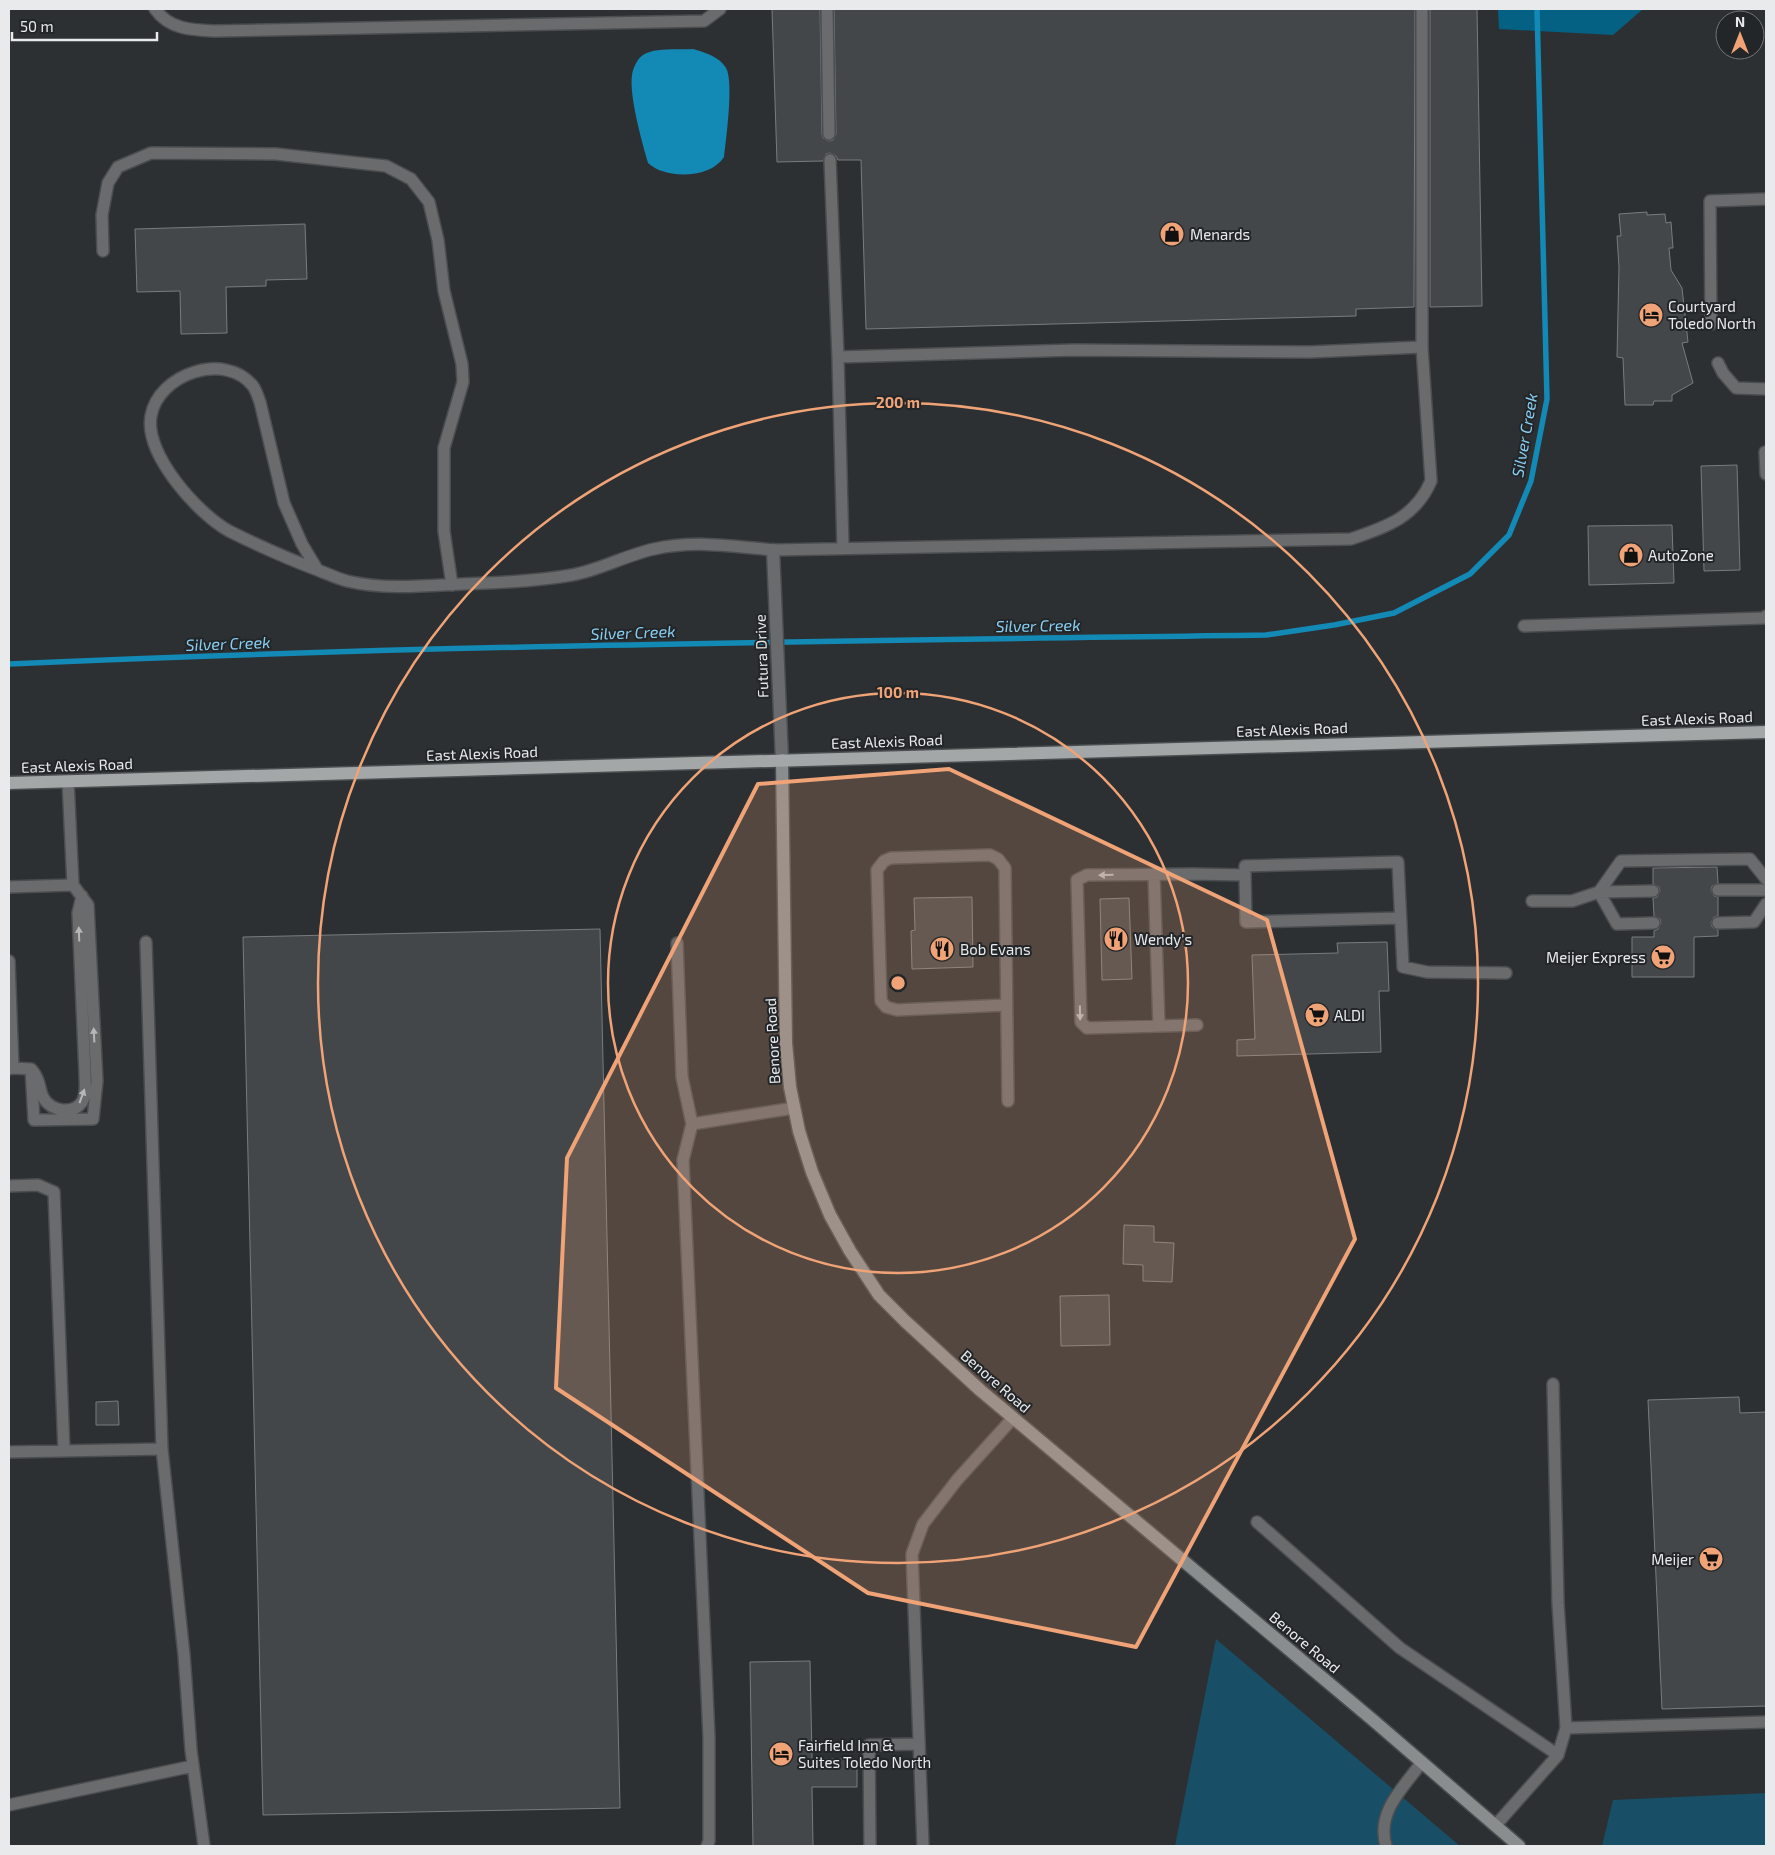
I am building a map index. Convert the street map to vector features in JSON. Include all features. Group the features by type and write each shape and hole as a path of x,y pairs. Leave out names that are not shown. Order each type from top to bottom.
{"main road":[{"name":"East Alexis Road","path":"9,783 1766,732"},
{"name":"Benore Road","path":"782,760 786,1043 790,1087 799,1131 812,1172 830,1215 850,1251 879,1295 940,1354 1013,1418 1519,1846"}],"street":[{"name":"Futura Drive","path":"773,550 782,760"}],"lane":[{"path":"155,9 166,21 188,30 214,31 704,21 720,9"},
{"path":"827,9 830,134"},
{"path":"316,569 302,544 284,503 260,402 253,386 240,375 207,369 186,374 170,385 158,399 151,416 152,433 159,453 172,477 199,509 227,530 284,557 316,569 348,581 396,587 493,583 574,575 655,549 706,543 773,550 1351,539 1390,524 1405,515 1424,497 1431,481 1422,347 1422,9"},
{"path":"103,252 102,215 108,183 118,167 151,153 276,154 386,166 411,179 429,202 438,240 444,291 462,364 463,382 444,448 444,531 452,585"},
{"path":"830,160 843,549"},
{"path":"1711,324 1710,201 1766,199"},
{"path":"838,357 1075,350 1310,352 1422,347"},
{"path":"1718,363 1736,388 1766,389"},
{"path":"1765,452 1766,474"},
{"path":"1524,626 1764,618 1766,616"},
{"path":"31,1069 34,1120 93,1119 97,1081 88,905 73,885 68,781"},
{"path":"1006,1005 897,1010 886,1007 881,1001 877,870 884,860 891,858 990,855 998,859 1004,868 1008,1101"},
{"path":"1598,892 1621,861 1750,859 1766,879"},
{"path":"1400,918 1246,922 1245,866 1398,862 1403,967 1427,972 1506,972"},
{"path":"1154,874 1159,1026"},
{"path":"1197,1025 1087,1028 1080,1022 1077,880 1087,875 1245,875"},
{"path":"9,887 73,885"},
{"path":"1718,890 1766,890"},
{"path":"1532,901 1572,901 1598,892 1653,891"},
{"path":"1598,892 1617,924 1654,923"},
{"path":"9,961 11,1068 31,1069 39,1078 43,1097 51,1106 62,1110 75,1108 82,1101 85,1091 78,913 82,896"},
{"path":"1718,923 1754,922 1766,904"},
{"path":"146,942 162,1449 184,1655 193,1766 204,1846"},
{"path":"677,943 682,1078 692,1124 683,1160 709,1737 709,1841 707,1846"},
{"path":"692,1124 794,1108"},
{"path":"9,1186 38,1185 54,1192 64,1451"},
{"path":"1495,1826 1558,1755 1566,1728 1558,1604 1553,1384"},
{"path":"923,1846 912,1554 923,1524 957,1480 1013,1418"},
{"path":"9,1442 9,1452 162,1449"},
{"path":"1257,1522 1400,1648 1558,1755"},
{"path":"1566,1728 1766,1722"},
{"path":"870,1846 869,1745 919,1744"},
{"path":"1379,1846 1389,1805 1422,1762"},
{"path":"9,1805 193,1766"},
{"path":"1382,1833 1386,1846"}],"highlighted area":[{"path":"949,769 1267,920 1355,1239 1136,1647 868,1593 556,1388 567,1158 758,784"}],"shaded area":[{"path":"1498,9 1643,9 1613,35 1499,29"},
{"path":"693,49 716,58 726,68 729,85 729,111 724,157 719,163 705,171 687,174 670,173 658,170 648,163 634,107 632,75 637,61 648,52"},
{"path":"1216,1639 1460,1846 1175,1846"},
{"path":"1766,1793 1766,1846 1602,1846 1613,1800"}],"building":[{"name":"Menards","path":"772,9 820,9 822,134 823,138 829,141 833,140 836,134 834,9 1415,9 1414,307 1356,309 1356,316 866,329 861,160 838,160 836,156 830,153 826,154 823,161 777,162"},
{"path":"1430,9 1477,9 1482,306 1430,307"},
{"name":"Courtyard Toledo North","path":"1647,212 1647,215 1665,214 1666,223 1671,222 1673,248 1669,248 1671,270 1682,288 1688,342 1682,343 1693,383 1672,395 1672,401 1654,401 1653,405 1625,405 1623,358 1617,357 1619,267 1617,236 1621,236 1619,214"},
{"path":"305,224 307,279 266,280 266,286 226,287 227,333 181,334 180,291 137,292 135,229"},
{"path":"1737,465 1740,570 1704,571 1701,466"},
{"name":"AutoZone","path":"1672,525 1674,583 1589,585 1588,526"},
{"path":"1717,867 1718,883 1712,886 1711,890 1714,896 1718,897 1718,916 1714,917 1711,923 1712,927 1718,930 1718,936 1694,937 1694,977 1632,977 1632,937 1654,937 1654,931 1658,929 1661,923 1660,919 1654,916 1653,898 1657,897 1660,891 1659,887 1653,884 1653,868"},
{"name":"Bob Evans","path":"972,897 973,967 912,969 911,931 915,930 914,898"},
{"name":"Wendy's","path":"1129,898 1132,979 1102,980 1100,899"},
{"path":"600,929 620,1808 263,1815 243,937"},
{"name":"ALDI","path":"1387,942 1389,991 1379,991 1381,1052 1237,1056 1237,1040 1255,1039 1252,955 1338,953 1337,943"},
{"path":"1124,1225 1154,1226 1154,1242 1174,1243 1172,1282 1143,1281 1143,1265 1123,1264"},
{"path":"1109,1295 1110,1345 1061,1346 1060,1296"},
{"name":"Meijer","path":"1739,1397 1740,1413 1766,1412 1766,1706 1662,1709 1648,1400"},
{"path":"118,1401 119,1425 96,1425 96,1402"},
{"name":"Fairfield Inn & Suites Toledo North","path":"810,1661 812,1759 857,1759 857,1787 812,1787 813,1846 753,1846 750,1662"}],"waterway":[{"name":"Silver Creek","path":"9,664 480,648 1266,635 1334,625 1394,613 1470,574 1509,535 1531,481 1547,399 1537,9"}],"place":[{"name":"Menards","path":"1172,234"},
{"name":"Courtyard Toledo North","path":"1651,315"},
{"name":"AutoZone","path":"1631,555"},
{"name":"Wendy's","path":"1116,939"},
{"name":"Bob Evans","path":"942,949"},
{"name":"Meijer Express","path":"1663,957"},
{"name":"ALDI","path":"1317,1015"},
{"name":"Meijer","path":"1711,1559"},
{"name":"Fairfield Inn & Suites Toledo North","path":"781,1754"}]}
